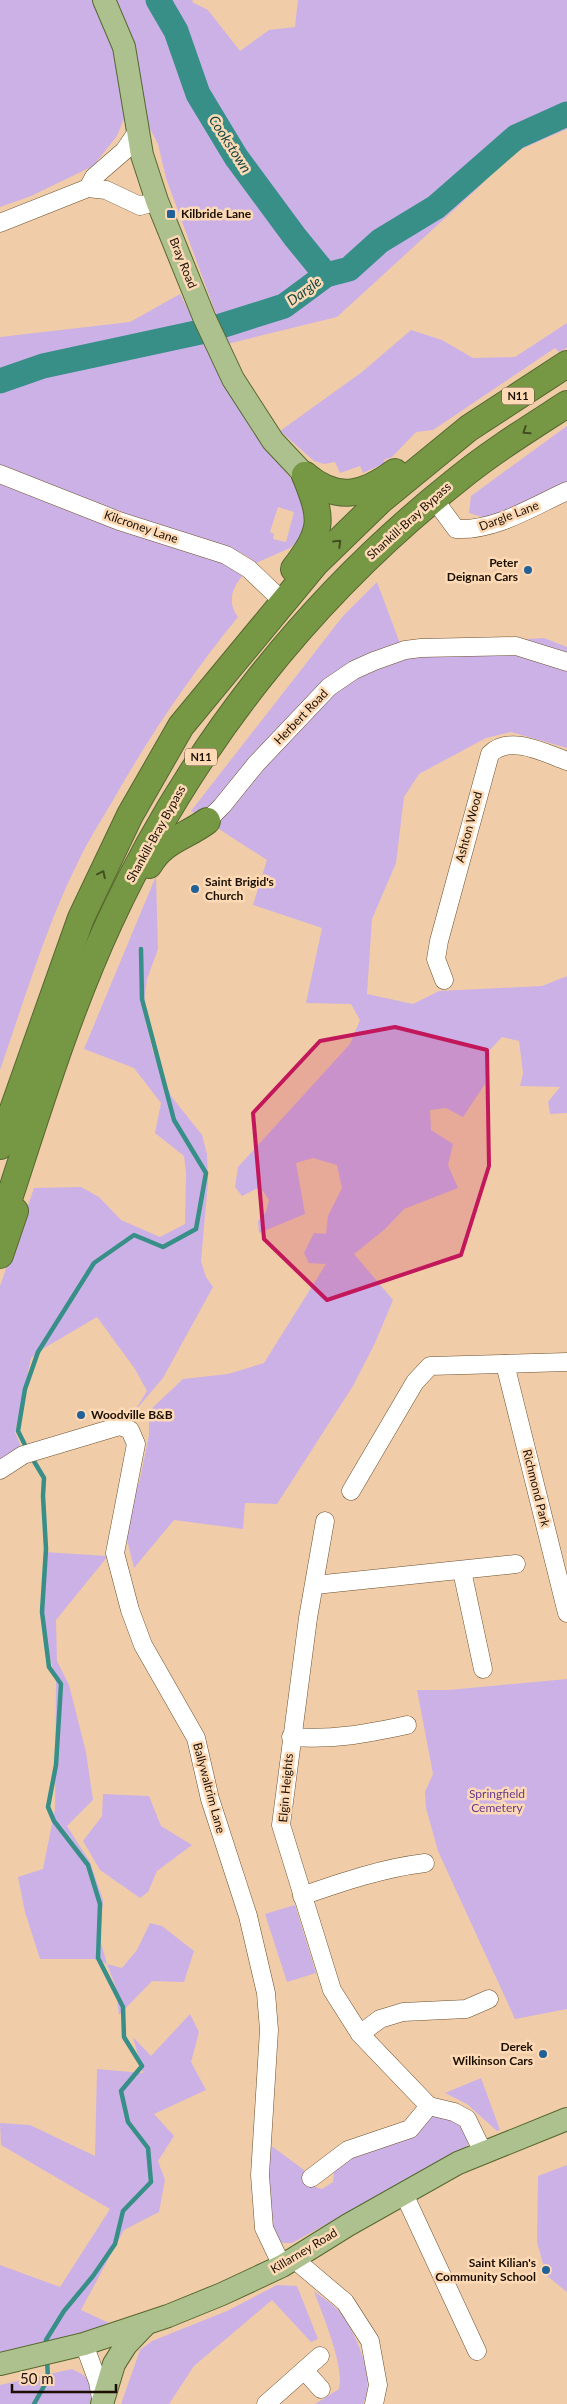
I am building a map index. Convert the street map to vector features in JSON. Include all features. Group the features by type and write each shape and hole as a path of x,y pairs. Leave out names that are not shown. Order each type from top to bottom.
{"highway":[{"name":"N11","path":"305,475 319,487 330,491 342,493 367,490 405,464 469,428 567,364"},
{"name":"Shankill-Bray Bypass","path":"0,1226 83,986 110,922 141,859 214,737 280,650 347,579 434,499 510,441 567,404"},
{"name":"N11","path":"181,726 315,564 381,500 469,428"},
{"name":"N11","path":"0,1104 16,1060 80,918 130,815 181,726 196,694 246,626 308,550 319,523 317,506 305,475"},
{"name":"N11","path":"207,821 198,824 187,815 185,808 189,794 269,677 336,598 347,579"},
{"path":"0,1254 98,974 137,887 160,850 172,840 199,828 207,821"},
{"name":"N11","path":"0,1146 80,918"}],"main road":[{"name":"Bray Road","path":"104,0 124,47 142,155 157,201 204,317 233,379 273,442 305,475"},
{"name":"Killarney Road","path":"0,2364 75,2346 146,2323 222,2294 288,2263 348,2225 458,2163 567,2119"},
{"path":"102,2404 114,2364 126,2345 146,2323"}],"street":[{"path":"88,188 94,177 124,150 139,129"},
{"path":"0,222 88,188 106,190 140,206 157,201"},
{"name":"Kilcroney Lane","path":"0,474 119,521 226,555 244,565 274,593"},
{"name":"Dargle Lane","path":"434,499 456,529 472,530 490,526 567,491"},
{"name":"Herbert Road","path":"207,821 222,806 256,764 329,687 354,670 374,661 405,650 421,648 516,646 567,662"},
{"name":"Ashton Wood","path":"444,980 436,959 439,941 490,754 495,748 512,745 532,749 567,761"},
{"path":"351,1491 415,1382 430,1366 567,1362"},
{"name":"Richmond Park","path":"505,1364 567,1613"},
{"name":"Ballywaltrim Lane","path":"0,1470 29,1453 120,1426 130,1430 136,1444 115,1553 130,1610 143,1645 196,1738 210,1799 248,1916 266,1994 269,2030 260,2175 264,2228 288,2263"},
{"name":"Elgin Heights","path":"326,1521 291,1738 281,1825 332,1990 360,2034 429,2106"},
{"path":"315,1585 516,1564"},
{"path":"462,1571 483,1669"},
{"name":"Elgin Heights","path":"291,1738 321,1739 354,1736 407,1725"},
{"path":"302,1896 356,1878 402,1866 425,1863"},
{"path":"360,2034 380,2019 403,2012 466,2009 489,1999"},
{"path":"311,2178 348,2150 410,2129 429,2106 454,2112 467,2119 475,2131 483,2152"},
{"path":"404,2194 477,2350"},
{"path":"288,2263 344,2302 370,2341 378,2385 374,2404"},
{"path":"75,2346 98,2382 102,2404"},
{"path":"266,2404 320,2356"},
{"path":"304,2370 321,2389"}],"highlighted area":[{"path":"395,1027 487,1050 489,1166 461,1255 327,1300 264,1239 253,1113 320,1041"}],"green space":[{"path":"0,0 193,0 192,2 208,10 240,51 269,30 295,27 298,0 567,0 567,129 510,154 479,187 337,317 227,344 166,178 158,144 133,96 117,136 93,166 31,196 0,207"},
{"path":"180,294 232,397 254,434 293,481 307,517 301,538 290,548 256,563 240,552 210,543 225,561 245,573 234,588 232,599 234,611 238,617 203,661 156,730 91,837 68,883 46,936 0,1070 0,337 130,322","holes":["278,507 294,512 286,542 273,539 274,534 270,532"]},
{"path":"567,323 567,348 559,352 555,348 433,430 416,432 392,457 384,460 385,463 363,473 360,466 340,473 335,462 324,464 314,461 280,431 362,372 411,330 442,340 473,358 515,357"},
{"path":"567,426 567,483 489,519 469,513 471,496"},
{"path":"377,582 401,646 522,653 527,639 544,638 567,647 567,748 511,732 486,738 419,774 404,797 396,863 372,919 367,994 413,1004 439,991 542,986 567,976 567,1113 550,1114 548,1102 560,1087 520,1086 523,1073 519,1041 502,1037 486,1054 485,1084 463,1117 446,1108 430,1110 431,1130 453,1144 448,1165 458,1188 404,1209 385,1229 354,1254 393,1300 375,1343 353,1386 277,1504 245,1503 243,1529 174,1520 134,1568 124,1527 140,1479 149,1435 149,1411 183,1379 228,1374 264,1363 326,1264 309,1263 304,1253 314,1233 326,1234 328,1216 342,1188 337,1165 313,1158 296,1163 305,1214 259,1233 258,1221 266,1212 269,1200 260,1187 242,1196 235,1187 238,1167 350,1044 360,1020 351,1004 306,1003 322,928 253,905 267,860 191,811 343,616"},
{"path":"156,876 158,949 147,979 143,1011 153,1052 171,1096 202,1135 207,1154 208,1182 201,1261 206,1277 213,1287 163,1378 134,1412 147,1391 135,1369 97,1317 41,1350 31,1358 15,1432 21,1447 0,1460 0,1286 34,1188 81,1187 99,1197 121,1220 160,1237 185,1224 186,1173 184,1156 155,1133 161,1103 134,1068 84,1049"},
{"path":"44,1552 108,1556 56,1620 57,1661 69,1685 86,1752 93,1800 67,1826 90,1862 103,1900 100,1939 107,1964 94,1959 40,1959 25,1912 18,1877 43,1869 55,1809 56,1682 41,1620"},
{"name":"Springfield Cemetery","path":"567,1679 567,2009 515,2019 438,1851 426,1808 425,1792 433,1774 417,1690 448,1690"},
{"path":"103,1794 149,1796 161,1826 192,1845 157,1871 148,1892 140,1898 100,1870 83,1841 102,1816"},
{"path":"295,1905 316,1973 287,1982 265,1914"},
{"path":"150,1923 162,1926 194,1951 184,1982 152,1981 119,2015 115,1985 107,1964 122,1968 137,1950"},
{"path":"190,2014 199,2032 191,2062 206,2090 154,2114 174,2136 158,2161 165,2180 159,2212 124,2230 81,2310 109,2323 74,2337 0,2357 0,2265 60,2287 110,2209 1,2145 0,2123 30,2125 95,2156 97,2069 143,2073 133,2037 151,2056"},
{"path":"481,2078 500,2130 497,2131 467,2104 445,2093"},
{"path":"439,2114 458,2116 469,2138 467,2147 292,2243 282,2243 271,2232 265,2150 273,2147 304,2170 305,2177 309,2183 322,2189 333,2182 335,2166 431,2116"},
{"path":"567,2165 567,2292 546,2275 537,2242 538,2176"},
{"path":"277,2285 297,2286 318,2339 311,2342 272,2300 194,2366 169,2404 121,2404 140,2350 152,2341 227,2311"},
{"path":"314,2291 338,2310 357,2342 366,2369 367,2394 363,2404 315,2404 339,2389 340,2379 332,2340"},
{"path":"72,2369 83,2375 90,2382 92,2391 90,2404 0,2404 0,2385"}],"waterway":[{"name":"Cookstown","path":"158,0 176,31 198,94 236,157 295,237 326,275"},
{"name":"Dargle","path":"0,381 43,366 205,331 284,306 326,275 349,269 380,241 436,207 516,137 567,114"},
{"path":"27,1449 18,1431 25,1389 38,1352 94,1263 134,1235 163,1247 196,1229 206,1173 174,1120 142,999 141,949"},
{"path":"32,1458 44,1478 43,1496 46,1549 42,1612 49,1667 61,1684 56,1765 48,1807 54,1821 88,1865 100,1904 98,1958 123,2007 124,2037 142,2066 121,2091 128,2122 148,2148 151,2182 123,2211 115,2244 93,2276 64,2311 46,2340 46,2346"},
{"path":"34,2404 48,2379 47,2359"}],"place":[{"name":"Kilbride Lane","path":"171,214"},
{"name":"Peter Deignan Cars","path":"528,570"},
{"name":"Saint Brigid's Church","path":"195,889"},
{"name":"Woodville B&B","path":"81,1415"},
{"name":"Derek Wilkinson Cars","path":"543,2054"},
{"name":"Saint Kilian's Community School","path":"546,2270"}]}
